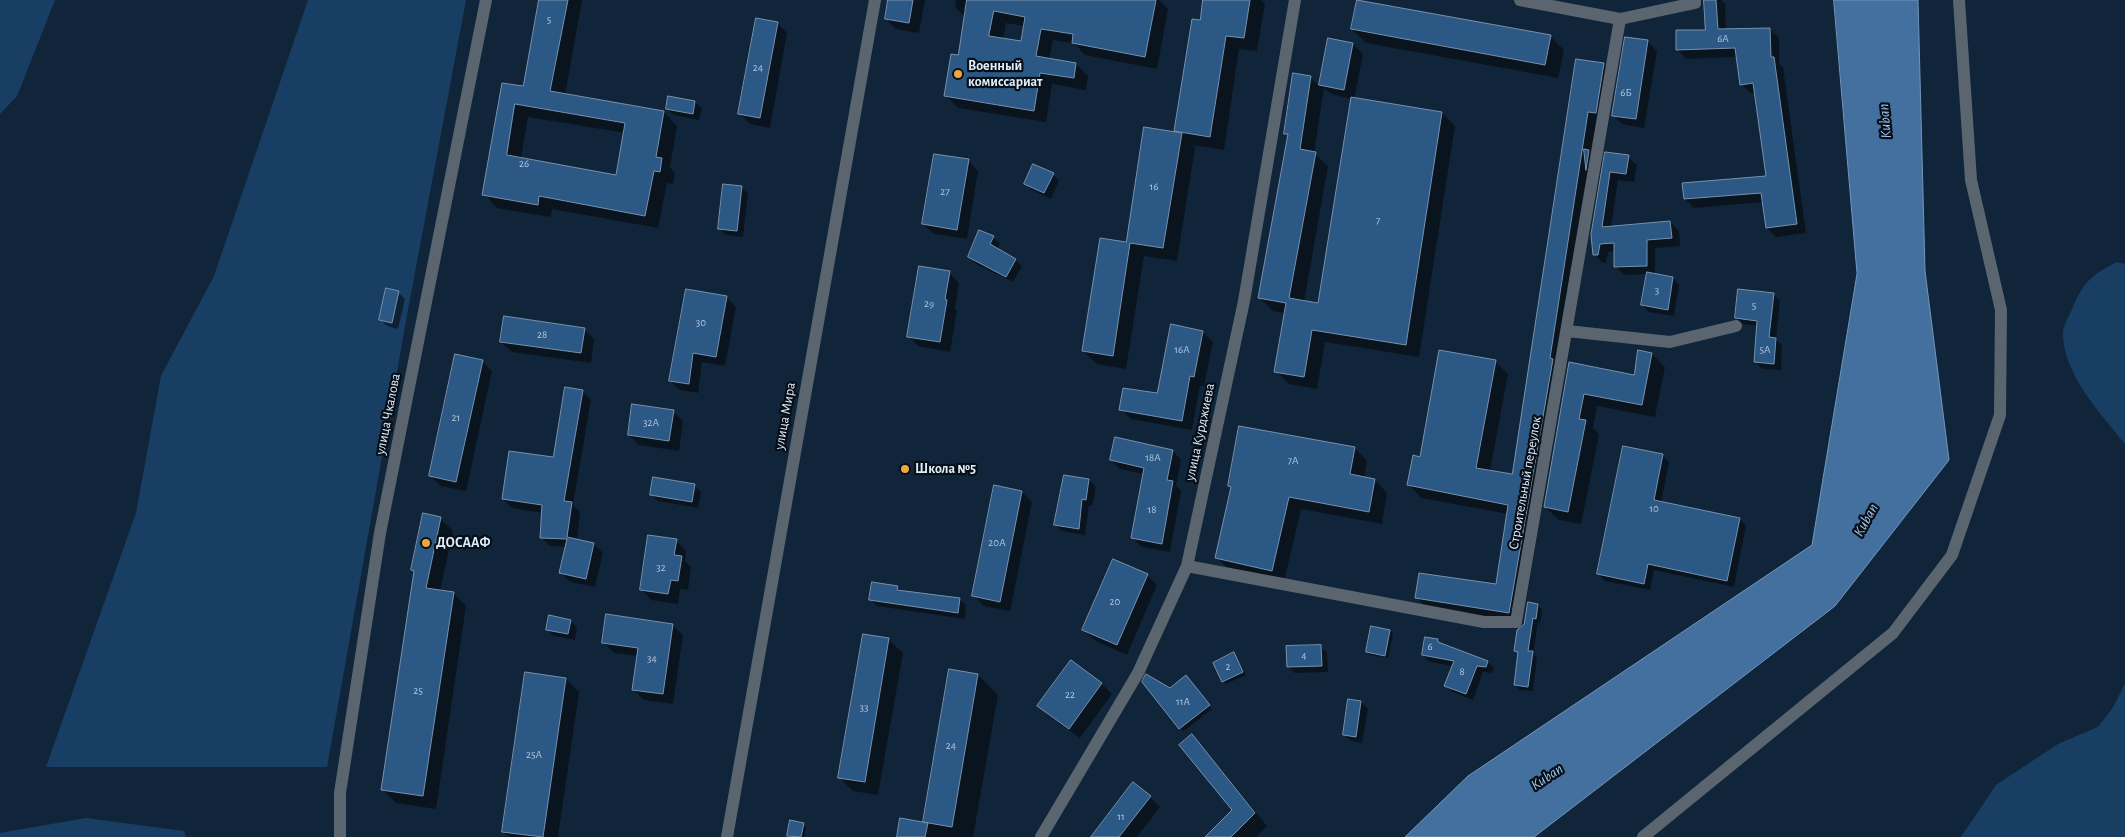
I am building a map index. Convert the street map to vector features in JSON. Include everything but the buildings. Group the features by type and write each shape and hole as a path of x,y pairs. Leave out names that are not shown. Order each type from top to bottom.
{"street":[{"name":"улица Чкалова","path":"340,837 340,792 380,534 486,0"},
{"name":"улица Мира","path":"726,837 875,0"},
{"name":"улица Курджиева","path":"1040,837 1138,673 1187,566 1244,301 1295,0"},
{"path":"1520,0 1620,19 1695,4 1695,0"},
{"path":"1643,837 1726,767 1893,633 1952,555 2000,415 2001,310 1972,180 1958,0"},
{"name":"Строительный переулок","path":"1187,566 1484,622 1516,622 1620,19"},
{"path":"1567,331 1670,342 1736,326"}],"shaded area":[{"path":"0,0 55,0 17,96 0,114"},
{"path":"308,0 466,0 407,315 327,767 46,767 136,513 161,376 214,276"},
{"path":"2117,262 2125,264 2125,444 2076,378 2064,347 2063,332 2085,284 2102,270"},
{"path":"2125,684 2125,837 1961,837 1996,785 2058,744 2098,727 2112,709"},
{"path":"86,818 184,831 186,837 0,837 0,833"}],"water":[{"name":"Kuban","path":"1834,0 1918,0 1925,271 1949,460 1835,606 1534,837 1405,837 1468,776 1812,545 1857,274"}],"place":[{"name":"Военный комиссариат","path":"958,74"},
{"name":"Школа №5","path":"905,469"},
{"name":"ДОСААФ","path":"426,543"}]}
